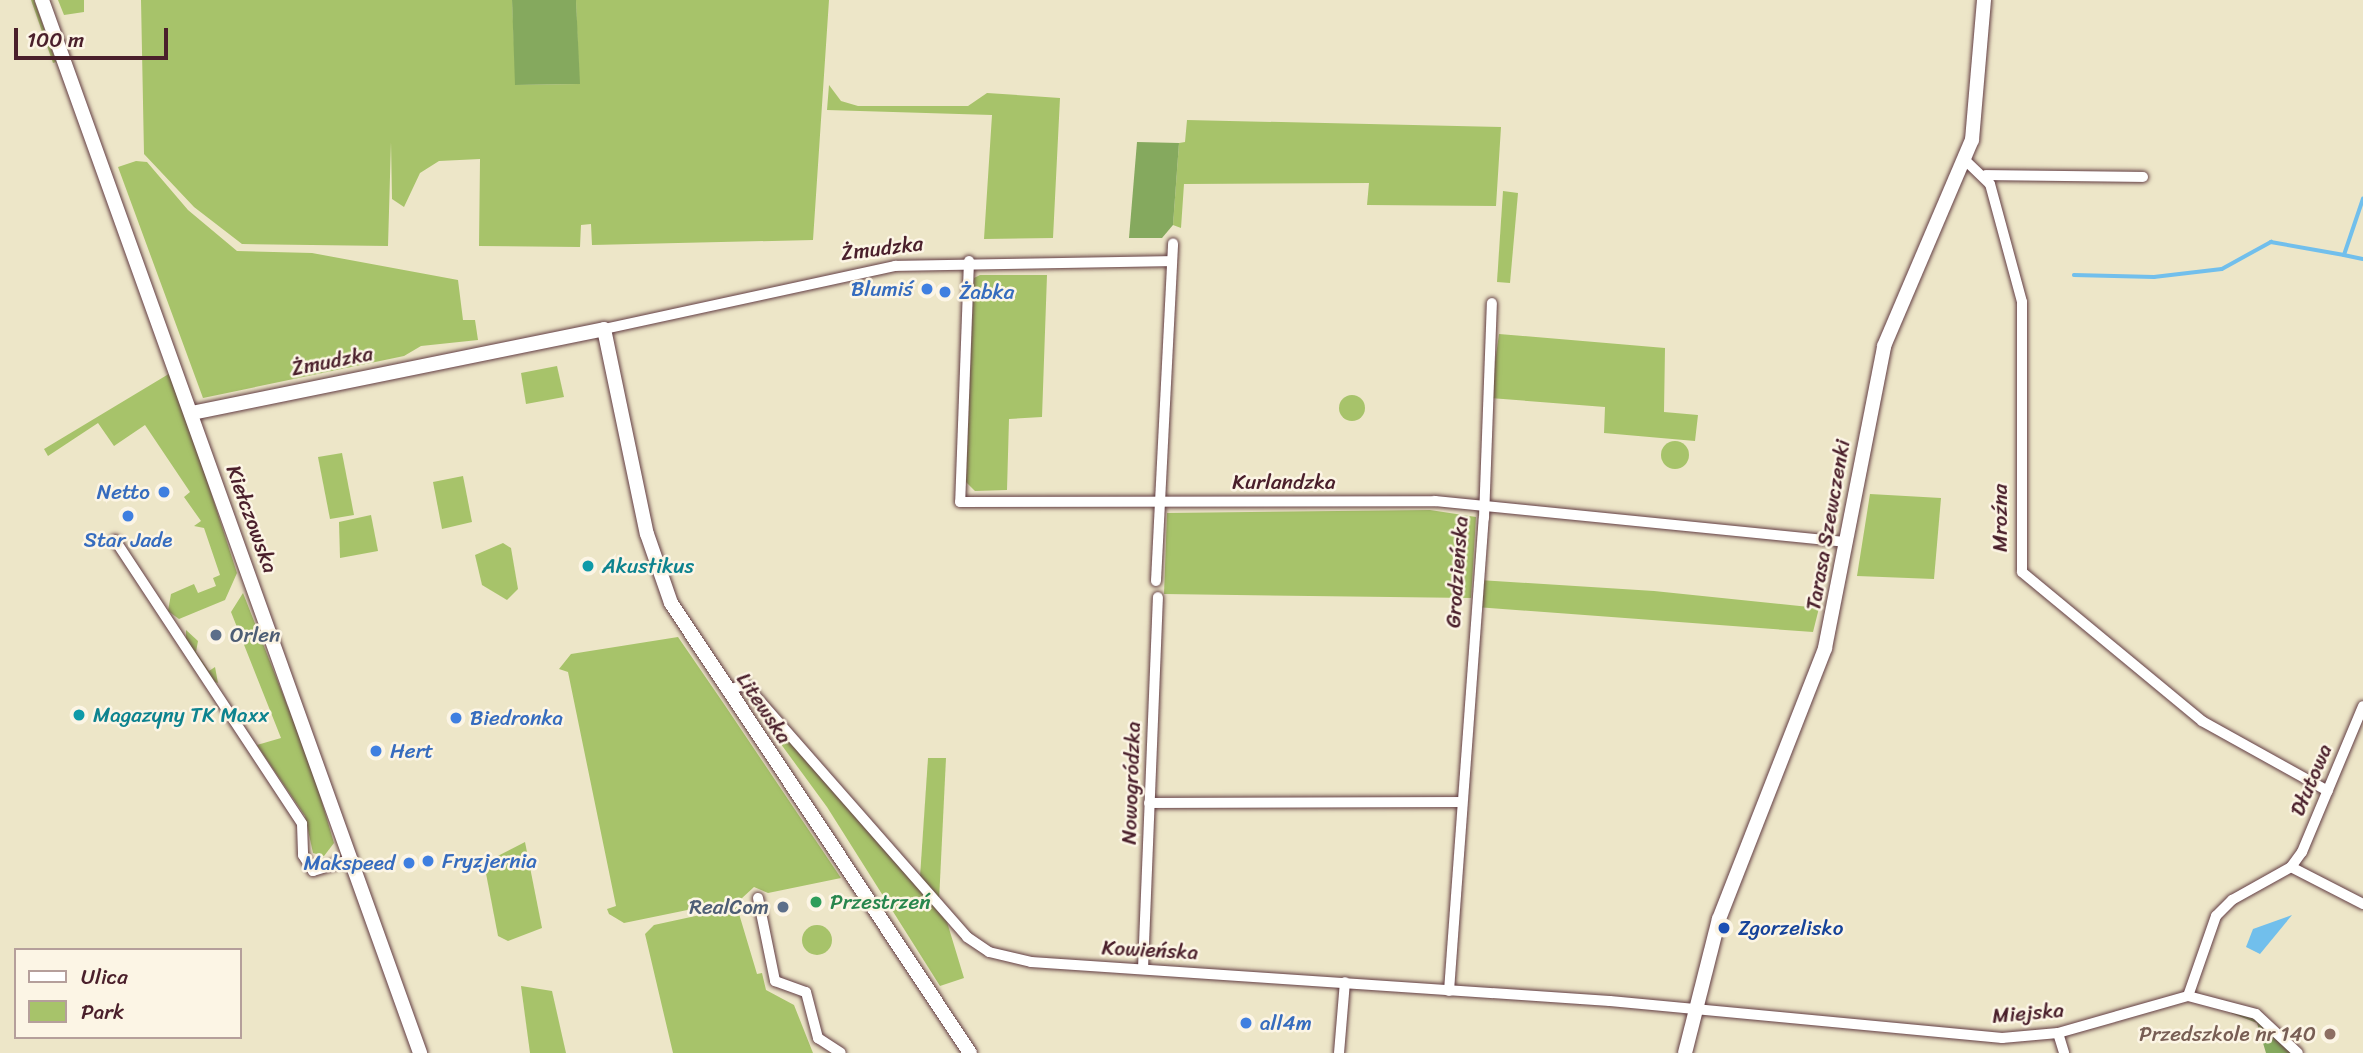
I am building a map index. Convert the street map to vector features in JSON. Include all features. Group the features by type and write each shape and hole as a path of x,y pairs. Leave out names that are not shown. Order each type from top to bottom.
{"street":[{"name":"Kiełczowska","path":"42,0 420,1053"},
{"name":"Tarasa Szewczenki","path":"1685,1053 1693,1010 1736,871 1819,666 1847,542 1884,346 1966,161 1979,102 1984,0"},
{"path":"1966,161 1986,175 2143,177"},
{"name":"Mroźna","path":"1986,175 2022,302 2022,572 2202,721 2328,791"},
{"path":"1156,581 1173,243"},
{"name":"Żmudzka","path":"192,413 604,329 849,272 969,261 1172,261"},
{"name":"Kurlandzka","path":"969,261 960,502 1480,506 1847,542"},
{"name":"Grodzieńska","path":"1450,991 1492,303"},
{"name":"Litewska","path":"604,329 654,559 683,625 970,1053"},
{"path":"115,540 302,824 303,855 313,872 352,859"},
{"name":"Nowogródzka","path":"1143,969 1158,597"},
{"name":"Kowieńska","path":"727,691 745,684 982,948 1031,962 1345,982 1693,1010"},
{"name":"Dłutowa","path":"2291,867 2328,791 2363,706"},
{"path":"1149,803 1460,802"},
{"path":"2298,1053 2256,1014 2188,996 2216,916 2291,867 2363,904"},
{"path":"758,898 775,981 806,992 818,1038 841,1053"},
{"path":"1339,1053 1345,982"},
{"name":"Miejska","path":"1693,1010 1904,1032 2002,1038 2058,1033 2188,996"},
{"path":"2058,1033 2064,1053"}],"green space":[{"path":"31,0 34,0 56,62 53,63"},
{"path":"58,0 84,0 84,12 64,15"},
{"path":"141,0 512,0 516,85 579,84 576,0 829,0 813,240 592,245 591,224 581,225 580,247 479,246 480,159 439,161 420,173 404,207 392,199 391,142 388,246 242,244 194,207 144,154"},
{"path":"512,0 576,0 580,84 515,85"},
{"path":"829,85 841,101 858,106 968,106 987,93 1060,98 1053,238 984,239 992,115 827,110"},
{"path":"1187,120 1501,127 1496,206 1367,205 1369,183 1184,184 1181,228 1173,225 1179,143 1185,142"},
{"path":"1137,142 1179,143 1173,225 1162,238 1129,238"},
{"path":"136,161 147,162 188,210 237,251 312,253 458,280 463,320 475,320 478,340 421,346 404,356 203,398 118,167"},
{"path":"1503,191 1518,193 1510,283 1497,282"},
{"path":"980,275 1047,275 1042,417 1009,419 1007,490 975,491 966,482 974,278"},
{"path":"1499,334 1665,348 1664,412 1698,415 1695,441 1604,433 1605,407 1490,398"},
{"path":"557,366 564,397 526,404 521,373"},
{"path":"172,372 237,573 225,600 179,619 168,611 171,594 194,584 198,593 216,586 213,578 220,575 204,528 194,526 201,521 184,497 190,492 145,425 114,446 98,423 48,456 44,449"},
{"path":"1352,395 1361,399 1365,408 1361,417 1352,421 1343,417 1339,408 1343,399"},
{"path":"1675,441 1685,445 1689,455 1685,465 1675,469 1665,465 1661,455 1665,445"},
{"path":"342,453 354,515 330,519 318,457"},
{"path":"463,476 472,522 442,529 433,482"},
{"path":"1870,494 1941,498 1934,579 1857,576"},
{"path":"1430,510 1476,517 1471,598 1164,594 1167,513"},
{"path":"371,515 378,551 340,558 339,522"},
{"path":"503,543 511,548 518,589 507,600 482,585 475,555"},
{"path":"1479,580 1654,591 1819,608 1813,632 1476,607"},
{"path":"243,593 312,768 334,843 324,856 313,853 305,816 257,745 281,738 231,612"},
{"path":"186,630 198,641 196,652 209,671 215,667 218,683 215,682 186,639"},
{"path":"678,637 841,878 768,893 754,887 741,899 624,923 609,914 607,909 616,906 568,672 559,669 571,654"},
{"path":"745,695 753,697 947,922 964,978 940,986 827,807"},
{"path":"928,758 946,758 939,901 920,877"},
{"path":"525,842 542,928 508,941 498,936 484,863"},
{"path":"737,907 757,974 762,973 766,990 794,1005 813,1053 673,1053 645,934 654,925"},
{"path":"817,925 828,929 832,940 828,951 817,955 806,951 802,940 806,929"},
{"path":"521,986 552,991 566,1053 530,1053"},
{"path":"2232,1006 2248,1013 2294,1053 2266,1053 2257,1023 2231,1013"}],"water":[{"path":"2292,915 2260,954 2246,947 2253,929"}],"waterway":[{"path":"2074,275 2154,277 2222,269 2271,242 2344,255 2363,199"},
{"path":"2344,255 2363,259"}],"place":[{"name":"Blumiś","path":"927,289"},
{"name":"Żabka","path":"945,292"},
{"name":"Netto","path":"164,492"},
{"name":"Star Jade","path":"128,516"},
{"name":"Akustikus","path":"588,566"},
{"name":"Orlen","path":"216,635"},
{"name":"Magazyny TK Maxx","path":"79,715"},
{"name":"Biedronka","path":"456,718"},
{"name":"Hert","path":"376,751"},
{"name":"Fryzjernia","path":"428,861"},
{"name":"Makspeed","path":"409,863"},
{"name":"Przestrzeń","path":"816,902"},
{"name":"RealCom","path":"783,907"},
{"name":"Zgorzelisko","path":"1724,928"},
{"name":"all4m","path":"1246,1023"},
{"name":"Przedszkole nr 140","path":"2330,1034"}]}
